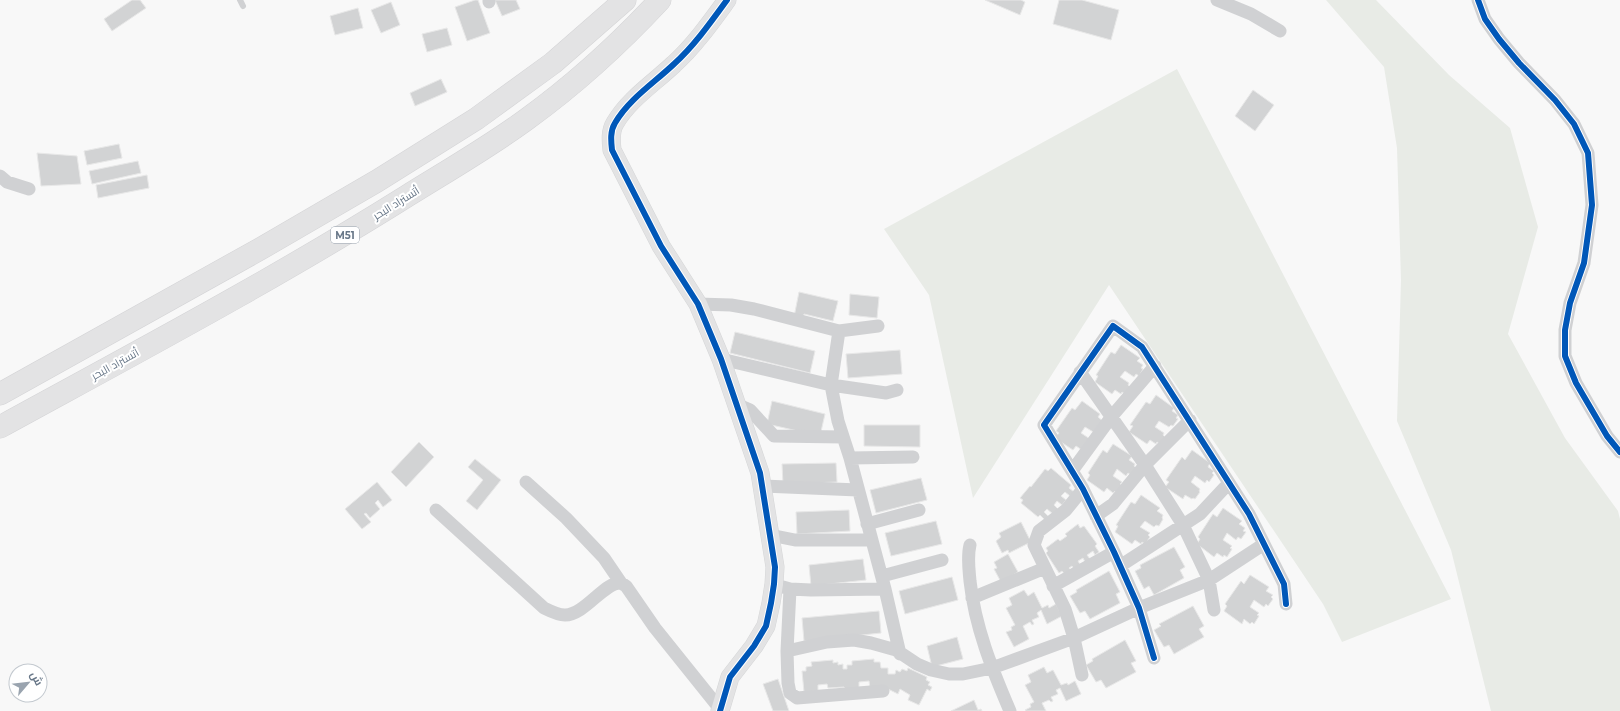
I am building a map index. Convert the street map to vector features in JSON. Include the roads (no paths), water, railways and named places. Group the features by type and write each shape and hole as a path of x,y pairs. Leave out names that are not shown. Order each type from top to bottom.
{"highway":[{"path":"0,394 260,249 377,181 476,119 553,64 625,0"},
{"name":"أتستراد البحر","path":"0,427 270,280 356,228 500,137 527,119 564,90 616,44 660,0"}],"street":[{"path":"727,0 715,17 675,63 636,97 614,124 611,135 612,150 661,246 698,304 721,359 760,473 775,567 782,586 790,694 797,698 883,691"},
{"path":"1217,0 1234,6 1280,31"},
{"path":"1478,0 1486,19 1499,39 1519,63 1555,100 1574,124 1588,153 1592,205 1584,263 1570,302 1565,330 1565,356 1576,383 1607,436 1620,452"},
{"path":"0,176 12,184 29,189"},
{"path":"698,304 730,305 754,309 839,331 878,326"},
{"path":"1154,658 1139,608 1114,552 1083,489 1044,425 1113,326 1142,347 1249,514 1284,584 1286,604"},
{"path":"839,331 831,385 843,437 882,576 900,654"},
{"path":"721,359 831,385 886,393 897,390"},
{"path":"1072,471 1112,416 1155,366"},
{"path":"1080,372 1145,465 1183,526 1209,580 1214,610"},
{"path":"736,404 750,410 774,436 843,437"},
{"path":"1096,516 1113,504 1145,465 1190,420"},
{"path":"850,458 913,457"},
{"path":"526,482 566,518 604,558 621,583 630,590 655,628 720,710"},
{"path":"1120,566 1200,514 1229,483"},
{"path":"763,486 858,490"},
{"path":"1082,675 1074,638 1065,609 1034,545 1039,531 1066,510 1083,489"},
{"path":"436,510 544,608 554,613 572,615 614,584 621,583"},
{"path":"867,524 919,510"},
{"path":"770,535 795,540 871,540"},
{"path":"787,651 827,642 854,640 887,647 917,664 931,670 949,674 963,674 992,668 1074,638 1139,608 1209,580 1264,544"},
{"path":"970,545 968,556 972,598 979,629 992,668 1010,711"},
{"path":"1053,586 1114,552"},
{"path":"882,576 942,560"},
{"path":"972,598 1045,568"},
{"path":"720,710 730,677 754,646 766,626 782,586"},
{"path":"782,586 885,589"}]}
